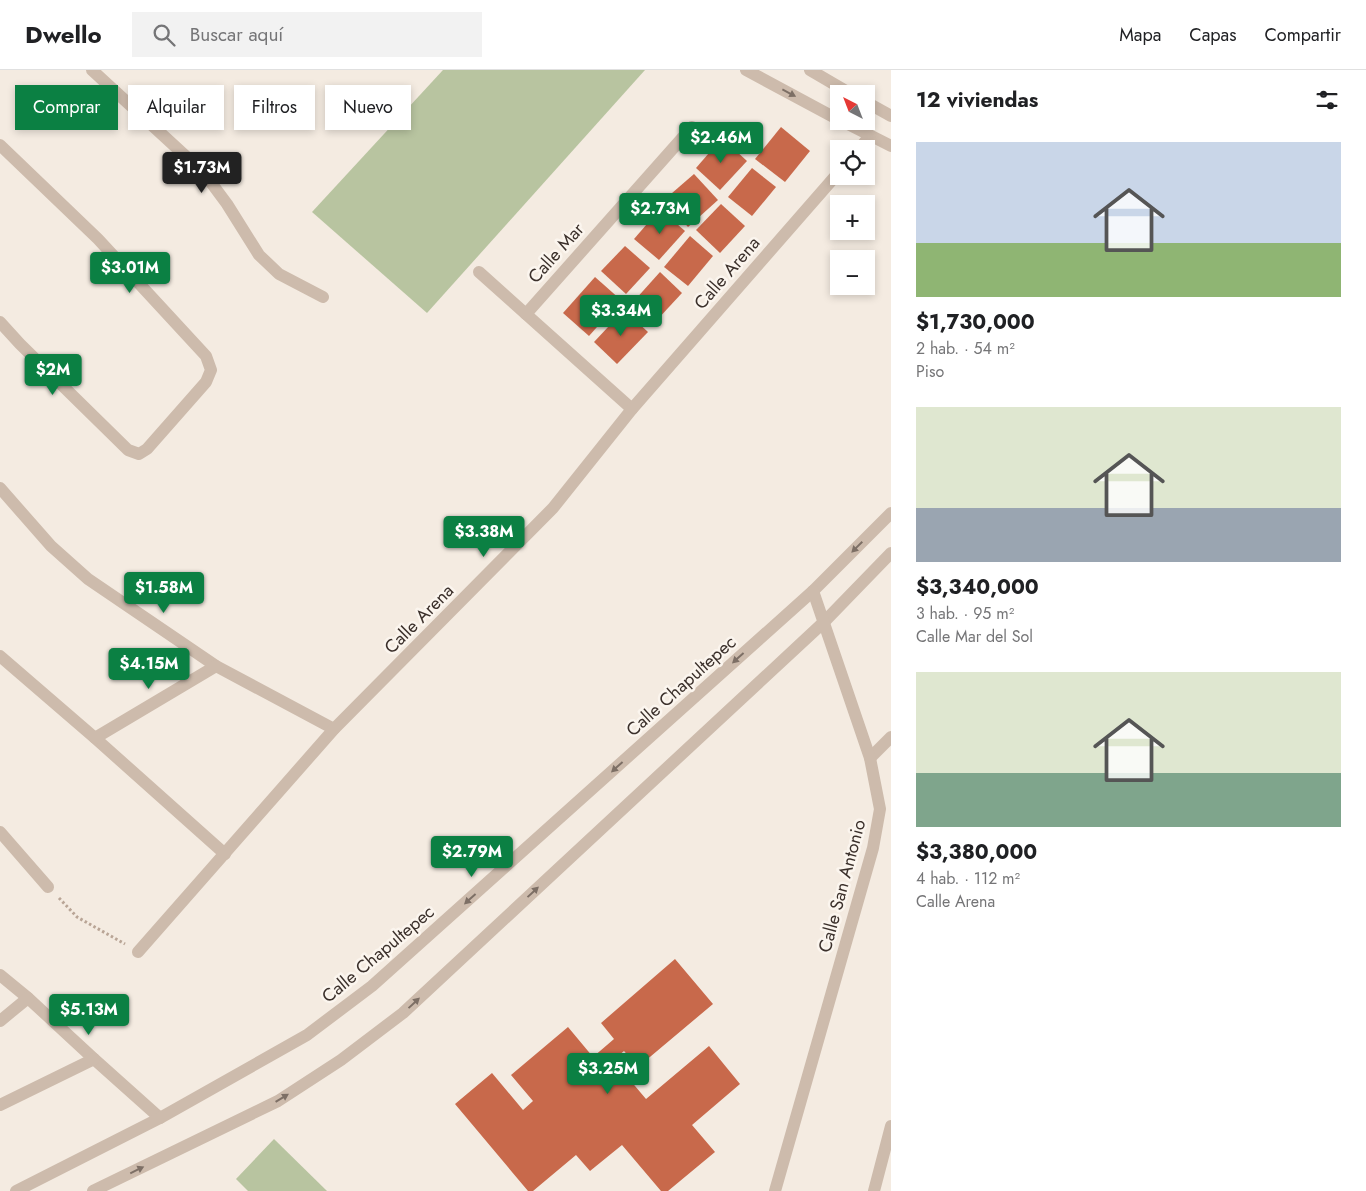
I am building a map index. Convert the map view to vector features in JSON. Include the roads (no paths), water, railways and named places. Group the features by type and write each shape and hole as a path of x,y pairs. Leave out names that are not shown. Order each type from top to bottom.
{"street":[{"path":"92,70 204,173 227,204 258,255 278,274 323,298"},
{"path":"746,70 830,115"},
{"path":"810,70 836,85"},
{"path":"875,107 891,116"},
{"name":"Calle Mar","path":"526,314 692,127"},
{"path":"859,130 891,146"},
{"path":"867,140 870,136"},
{"path":"0,145 98,239 206,356 211,370 206,382 147,449 139,454 128,450 0,322"},
{"name":"Calle Arena","path":"138,952 334,729 552,508 632,409 830,182"},
{"path":"479,272 632,409"},
{"path":"0,488 51,546 88,579 216,666 334,729"},
{"name":"Calle Chapultepec","path":"16,1191 160,1118 307,1035 372,986 813,591 891,513"},
{"path":"93,1191 278,1101 341,1060 403,1013 824,622 891,553"},
{"name":"Calle San Antonio","path":"774,1191 873,848 880,809 870,758 813,591"},
{"path":"0,656 225,854"},
{"path":"95,738 216,666"},
{"path":"870,758 891,737"},
{"path":"0,832 48,887"},
{"path":"0,975 28,998 160,1118"},
{"path":"0,1021 28,998"},
{"path":"0,1105 94,1059"},
{"path":"874,1191 891,1126"}]}
